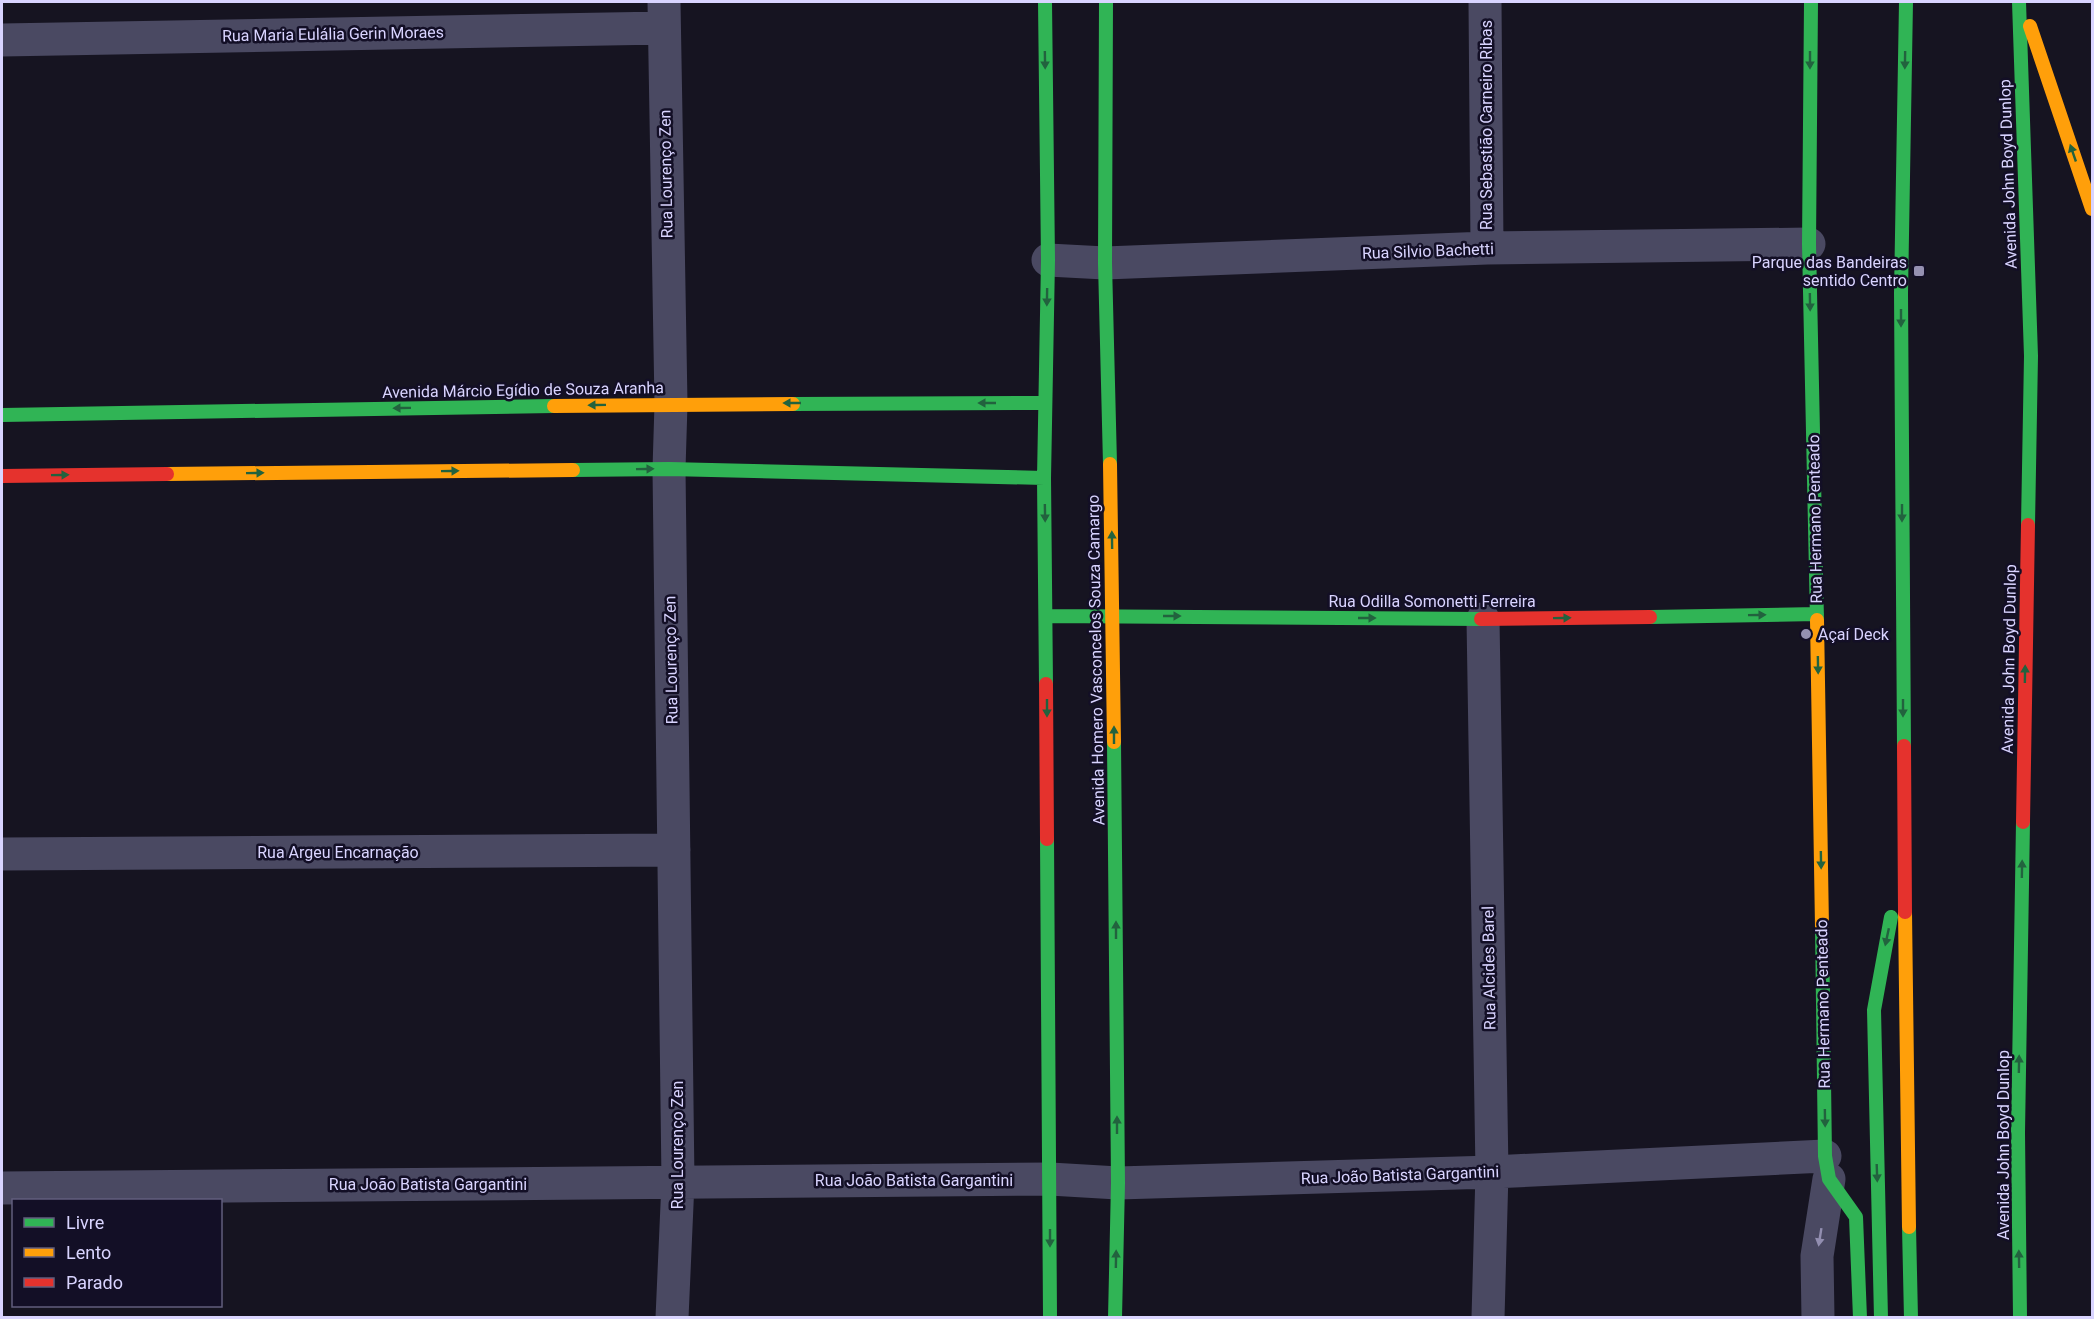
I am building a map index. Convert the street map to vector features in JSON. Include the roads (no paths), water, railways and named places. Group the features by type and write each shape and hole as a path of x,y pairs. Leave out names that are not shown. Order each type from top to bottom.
{"main road":[{"path":"1045,2 1048,260 1044,478 1047,616 1050,1317"},
{"name":"Avenida Homero Vasconcelos Souza Camargo","path":"1106,2 1105,263 1113,616 1118,1183 1115,1317"},
{"name":"Rua Hermano Penteado","path":"1811,2 1809,244 1827,1168"},
{"path":"1906,2 1901,293 1904,859 1911,1317"},
{"path":"2020,2 2092,209"},
{"name":"Avenida John Boyd Dunlop","path":"2020,2 2031,356 2018,1133 2020,1317"},
{"name":"Avenida Márcio Egídio de Souza Aranha","path":"2,415 670,404 1045,403"},
{"path":"2,476 669,469 1044,478"},
{"name":"Rua Odilla Somonetti Ferreira","path":"1047,616 1483,619 1817,614"},
{"path":"1881,1317 1874,1010 1904,859"},
{"path":"1827,1168 1856,1217 1860,1317"}],"street":[{"name":"Rua Sebastião Carneiro Ribas","path":"1485,2 1487,248"},
{"name":"Rua Maria Eulália Gerin Moraes","path":"2,40 664,15"},
{"name":"Rua Lourenço Zen","path":"664,15 678,1182 672,1317"},
{"name":"Rua Silvio Bachetti","path":"1048,260 1105,263 1487,248 1809,244"},
{"name":"Rua Alcides Barel","path":"1483,619 1492,1172 1488,1317"},
{"name":"Rua Argeu Encarnação","path":"2,854 674,850"},
{"name":"Rua João Batista Gargantini","path":"2,1188 1050,1179 1118,1183 1492,1172 1827,1168"},
{"name":"Rua Hermano Penteado","path":"1818,1317 1817,1256 1827,1168"}],"place":[{"name":"Parque das Bandeiras sentido Centro","path":"1919,271"},
{"name":"Açaí Deck","path":"1806,634"}]}
